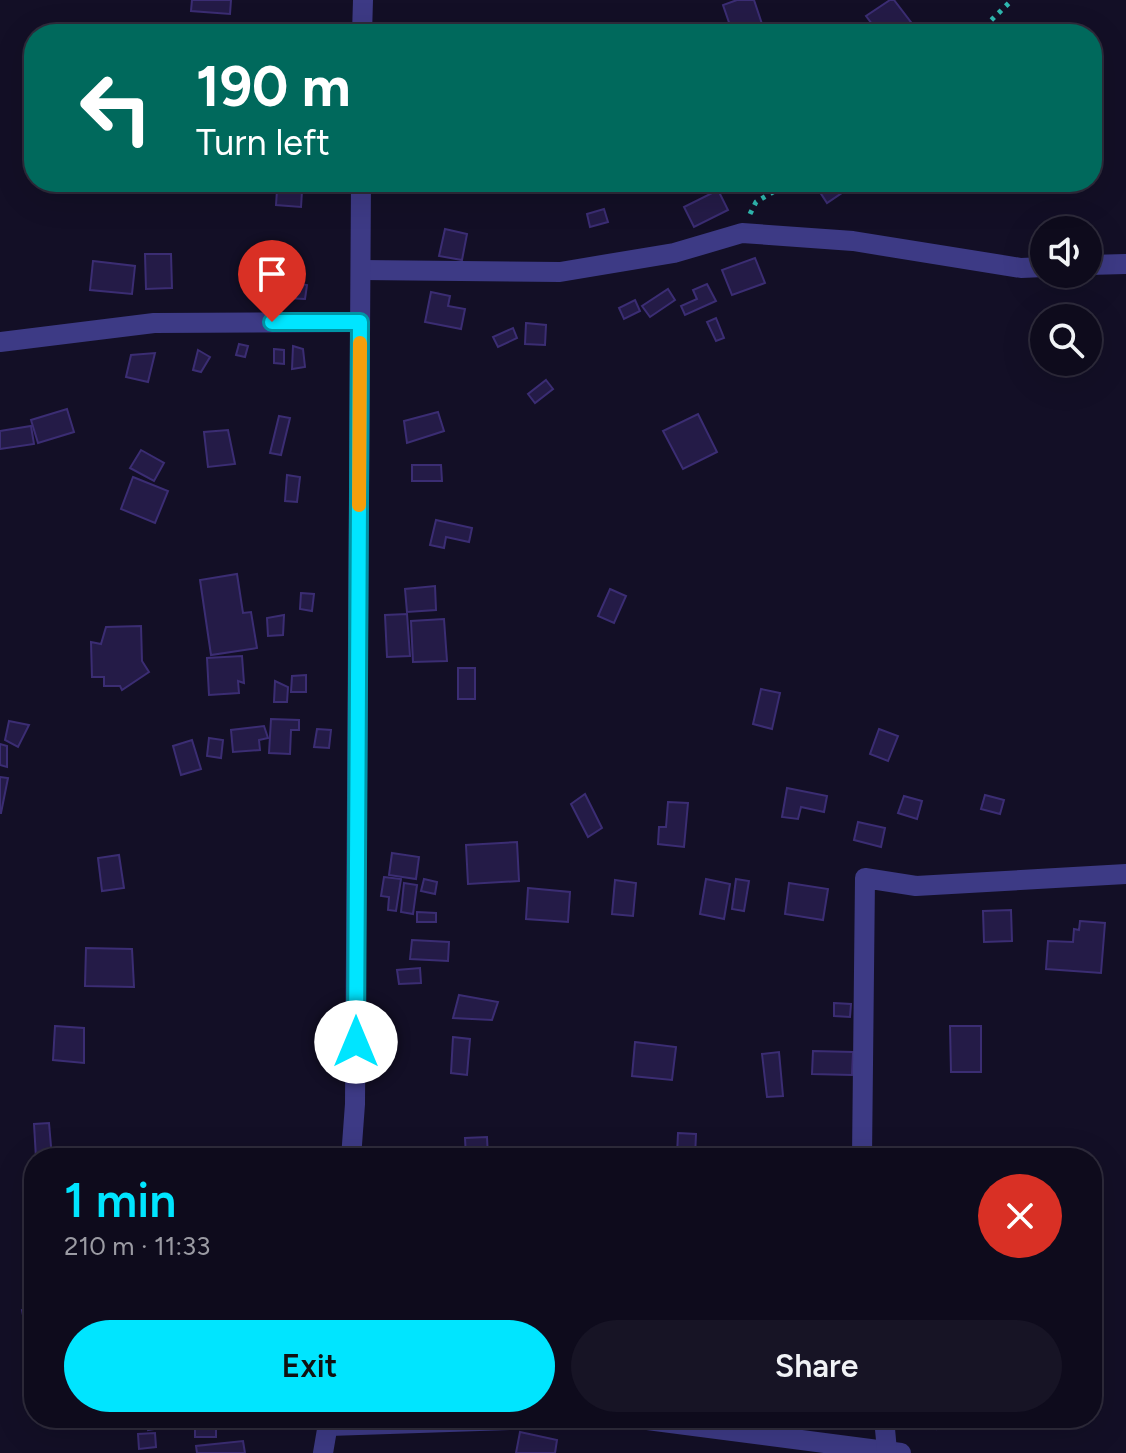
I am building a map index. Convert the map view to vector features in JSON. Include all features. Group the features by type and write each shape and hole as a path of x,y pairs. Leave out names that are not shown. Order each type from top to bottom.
{"street":[{"path":"362,24 363,0"},
{"path":"352,1148 356,1088 361,192"},
{"path":"361,270 560,272 674,253 742,233 853,241 1030,268"},
{"path":"1102,265 1126,264"},
{"path":"0,342 154,323 360,322"},
{"path":"862,1148 865,878 916,886 1126,874"},
{"path":"323,1453 328,1428"},
{"path":"709,1428 894,1452 887,1428"}],"path":[{"path":"987,24 1012,0"},
{"path":"742,233 756,202 773,192"}],"building":[{"path":"192,0 231,0 230,14 191,11"},
{"path":"737,0 754,0 762,24 730,24 723,5"},
{"path":"894,0 912,24 872,24 866,16"},
{"path":"277,192 302,192 301,207 276,205"},
{"path":"719,192 728,210 694,227 684,207"},
{"path":"820,192 843,192 827,203"},
{"path":"604,209 608,222 590,227 587,214"},
{"path":"445,229 467,234 462,260 439,256"},
{"path":"145,254 171,254 172,288 146,289"},
{"path":"755,258 765,283 732,295 722,270"},
{"path":"93,261 135,266 132,294 90,290"},
{"path":"287,282 307,285 305,299 285,298"},
{"path":"707,284 716,301 685,315 681,306 697,299 693,290"},
{"path":"668,289 675,300 650,317 642,306"},
{"path":"431,292 450,296 448,306 465,309 461,329 425,322"},
{"path":"635,300 640,311 624,319 619,308"},
{"path":"716,318 724,338 716,341 707,322"},
{"path":"526,323 546,325 545,345 525,344"},
{"path":"513,328 517,338 498,347 493,337"},
{"path":"239,344 248,346 245,357 236,355"},
{"path":"293,346 303,349 305,367 292,369"},
{"path":"274,349 284,350 284,364 274,363"},
{"path":"198,350 210,357 201,372 193,370"},
{"path":"155,353 148,382 126,377 131,355"},
{"path":"546,380 553,389 535,403 528,394"},
{"path":"67,409 74,432 38,443 31,420"},
{"path":"438,412 444,431 407,443 404,421"},
{"path":"698,414 717,452 683,469 663,431"},
{"path":"279,416 290,418 281,455 270,453"},
{"path":"31,426 34,444 0,449 0,431"},
{"path":"228,430 235,464 208,467 204,432"},
{"path":"141,450 164,463 154,481 130,468"},
{"path":"412,465 441,465 442,481 412,481"},
{"path":"287,475 300,477 297,502 285,501"},
{"path":"133,477 168,491 155,523 121,509"},
{"path":"436,520 472,528 469,542 446,537 444,548 430,545"},
{"path":"237,574 243,613 251,612 257,648 211,655 200,580"},
{"path":"435,586 436,610 407,612 405,589"},
{"path":"610,589 626,596 614,623 598,616"},
{"path":"301,593 314,594 312,611 300,609"},
{"path":"407,614 410,656 387,657 385,615"},
{"path":"284,615 283,635 268,636 267,618"},
{"path":"444,619 447,661 413,662 411,621"},
{"path":"141,626 142,661 149,672 122,690 120,686 104,686 104,677 92,677 91,642 101,644 106,627"},
{"path":"242,656 244,683 238,681 239,693 209,695 207,658"},
{"path":"458,668 475,668 475,699 458,699"},
{"path":"306,675 306,692 291,692 292,676"},
{"path":"275,681 288,687 287,702 274,702"},
{"path":"761,689 780,693 772,729 753,724"},
{"path":"271,719 299,720 299,730 291,730 290,754 269,753"},
{"path":"9,721 29,725 18,747 5,740"},
{"path":"264,726 268,738 259,740 260,750 233,752 231,730"},
{"path":"317,729 331,730 329,748 314,747"},
{"path":"879,729 898,736 888,761 870,754"},
{"path":"209,738 223,740 221,758 207,756"},
{"path":"192,740 201,769 181,775 173,746"},
{"path":"0,744 7,746 7,767 0,765"},
{"path":"0,777 8,778 1,813 0,813"},
{"path":"787,788 827,796 824,812 801,807 798,819 782,817"},
{"path":"585,794 602,828 588,837 571,804"},
{"path":"985,795 1004,800 1000,814 981,809"},
{"path":"904,796 922,801 917,819 898,813"},
{"path":"668,802 688,803 684,847 658,844 659,827 666,827"},
{"path":"858,822 885,828 881,847 854,840"},
{"path":"517,842 519,881 468,884 466,845"},
{"path":"392,853 419,857 416,879 389,875"},
{"path":"119,855 124,888 102,891 98,858"},
{"path":"384,877 401,879 396,911 388,910 389,897 381,896"},
{"path":"424,879 437,882 435,894 421,891"},
{"path":"706,879 730,884 724,919 700,914"},
{"path":"736,879 749,881 744,911 732,909"},
{"path":"615,880 636,883 633,916 612,914"},
{"path":"404,883 417,885 413,914 401,912"},
{"path":"789,883 828,889 823,920 785,914"},
{"path":"528,888 570,892 568,922 526,919"},
{"path":"1011,910 1012,941 984,942 983,911"},
{"path":"417,912 436,913 436,922 417,922"},
{"path":"1080,921 1105,923 1101,973 1046,969 1048,941 1073,942 1074,929 1079,930"},
{"path":"412,940 449,942 448,961 410,959"},
{"path":"86,948 132,949 134,987 85,986"},
{"path":"420,968 421,983 399,984 397,970"},
{"path":"459,995 498,1002 492,1020 453,1018"},
{"path":"834,1003 851,1004 850,1017 834,1016"},
{"path":"55,1026 84,1028 84,1063 53,1060"},
{"path":"950,1026 981,1026 981,1072 951,1072"},
{"path":"453,1037 470,1039 467,1075 451,1073"},
{"path":"635,1042 676,1047 672,1080 632,1076"},
{"path":"813,1051 853,1052 852,1075 812,1074"},
{"path":"779,1052 783,1096 767,1097 762,1054"},
{"path":"49,1123 51,1148 35,1148 34,1124"},
{"path":"678,1133 696,1134 695,1148 677,1148"},
{"path":"487,1137 488,1148 466,1148 465,1138"},
{"path":"195,1428 216,1428 216,1437 195,1437"},
{"path":"520,1432 557,1440 555,1453 516,1453"},
{"path":"155,1433 156,1447 139,1449 138,1434"},
{"path":"243,1441 245,1453 197,1453 196,1446"}],"slow traffic":[{"path":"359,505 360,343"}],"route":[{"path":"272,322 360,322 356,1042"}]}
